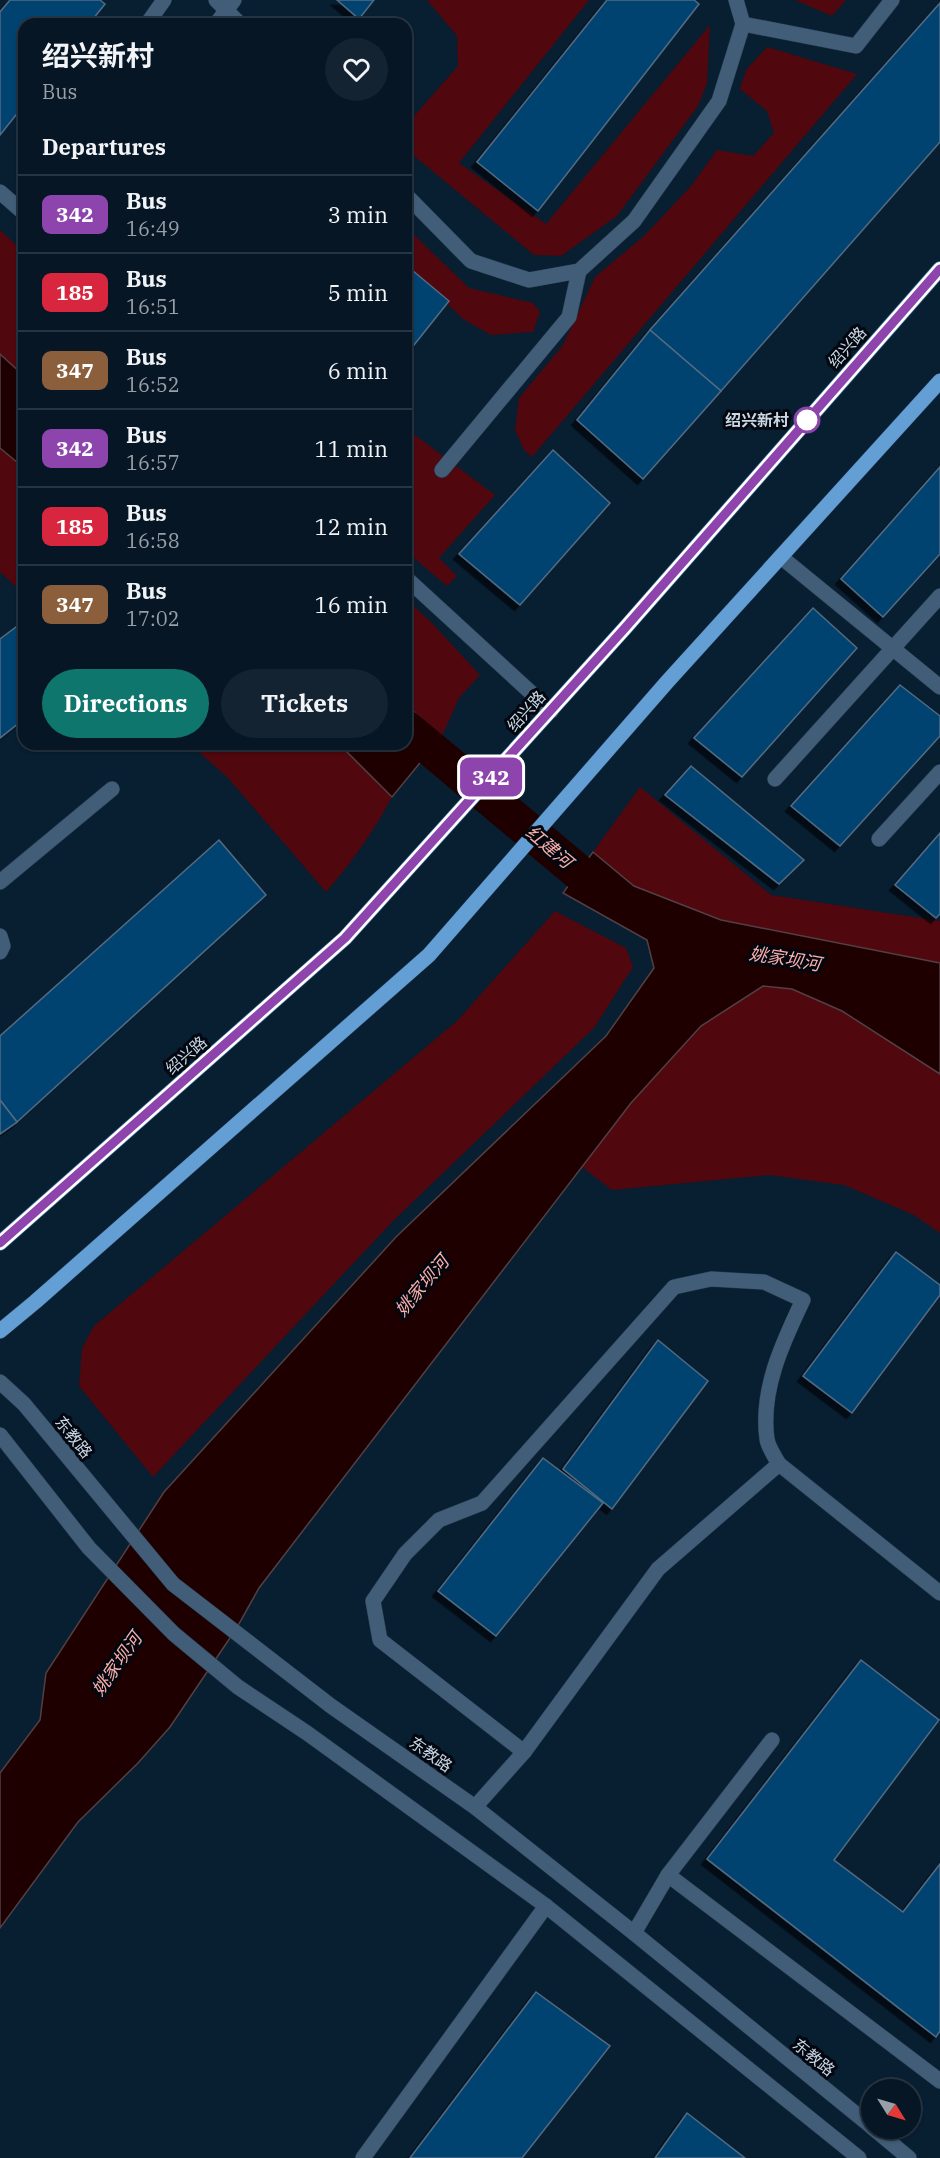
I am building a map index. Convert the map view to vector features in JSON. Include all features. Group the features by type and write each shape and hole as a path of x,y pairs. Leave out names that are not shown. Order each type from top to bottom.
{"main road":[{"name":"绍兴路","path":"0,1243 345,938 550,711 940,269"},
{"path":"0,1330 35,1302 429,955 667,682 940,381"}],"street":[{"path":"151,18 164,0"},
{"path":"412,201 471,261 529,280 579,271 634,221 719,101 743,24 736,0"},
{"path":"743,24 856,46 892,0"},
{"path":"219,18 226,3"},
{"path":"226,3 236,18"},
{"path":"0,192 18,208"},
{"path":"442,470 569,317 579,271"},
{"path":"781,557 940,687"},
{"path":"412,584 550,711"},
{"path":"776,779 940,596"},
{"path":"879,839 940,772"},
{"path":"0,882 112,789"},
{"path":"0,936 3,946 0,952"},
{"path":"524,1752 380,1640 373,1601 405,1554 439,1520 482,1503 674,1287 711,1279 764,1282 803,1300 781,1346 767,1399 767,1441 779,1464 940,1593"},
{"name":"东教路","path":"0,1382 24,1404 173,1584 331,1707 475,1807 634,1933 861,2119"},
{"path":"0,1435 89,1548 174,1634 238,1687 307,1733 546,1906 859,2158"},
{"path":"475,1807 524,1752 658,1569 779,1464"},
{"path":"634,1933 668,1875 772,1740"},
{"path":"668,1875 940,2081"},
{"path":"363,2158 546,1906"},
{"name":"东教路","path":"886,2139 909,2158"}],"shaded area":[{"path":"427,0 589,0 459,163 546,224 710,25 707,83 698,106 617,216 561,256 534,255 412,154 412,118 458,66 457,36"},
{"path":"795,0 846,0 832,16"},
{"path":"767,47 857,74 532,457 524,450 515,430 519,398 563,345 595,277 645,235 691,186 717,150 753,156 774,133 767,111 740,89 746,70"},
{"path":"0,230 18,246 18,372 0,355"},
{"path":"412,233 469,288 533,303 540,312 533,332 491,335 463,319 412,270"},
{"path":"412,435 495,495 439,558 457,576 447,586 412,556"},
{"path":"0,448 18,463 18,588 0,572"},
{"path":"412,604 480,675 459,698 442,736 412,710"},
{"path":"197,750 345,750 392,797 362,846 326,892 228,778"},
{"path":"640,787 771,895 940,921 940,963 721,920 634,886 593,852"},
{"path":"555,911 626,948 633,967 594,1028 393,1221 153,1477 79,1386 82,1348 94,1326 457,1021"},
{"path":"763,986 792,989 842,1011 940,1074 940,1233 914,1215 844,1185 769,1175 612,1190 582,1167 631,1103 701,1026"}],"water":[{"path":"0,354 18,370 18,463 0,448"},
{"path":"412,710 442,736 392,797 345,750 412,750"},
{"name":"姚家坝河","path":"593,852 634,886 721,920 940,963 940,1074 842,1011 792,989 763,986 701,1026 631,1103 259,1588 236,1629 170,1727 138,1763 78,1822 0,1928 0,1773 40,1720 46,1673 164,1492 396,1237 606,1036 654,968 647,940 563,893"}],"building":[{"path":"10,0 100,0 105,4 94,18 18,18 18,112 0,135 0,12"},
{"path":"337,0 374,0 358,18"},
{"path":"607,0 694,0 699,4 538,211 477,162"},
{"path":"940,3 940,142 721,391 650,330"},
{"path":"412,270 449,301 412,347"},
{"path":"650,330 721,391 643,479 577,420"},
{"path":"553,450 610,503 520,605 459,554"},
{"path":"940,467 940,554 883,617 841,579"},
{"path":"813,608 857,648 742,777 694,738"},
{"path":"18,626 18,724 0,738 0,639"},
{"path":"900,685 940,716 940,736 840,846 791,806"},
{"path":"691,766 804,860 779,884 665,795"},
{"path":"940,833 940,914 936,918 895,885"},
{"path":"219,840 266,895 17,1122 0,1100 0,1036"},
{"path":"0,1100 17,1122 0,1134"},
{"path":"896,1252 940,1285 940,1295 852,1413 803,1376"},
{"path":"658,1340 708,1381 612,1509 563,1469"},
{"path":"543,1458 603,1503 496,1636 438,1591"},
{"path":"861,1660 939,1720 834,1860 903,1912 940,1864 940,2031 936,2037 707,1859"},
{"path":"536,1992 610,2046 522,2158 410,2158"},
{"path":"687,2113 745,2158 655,2158"}],"waterway":[{"name":"红建河","path":"412,733 595,886 618,899"}],"bus line":[{"name":"342","path":"0,1243 345,938 625,628 940,269"}],"place":[{"name":"绍兴新村","path":"807,420"}]}
